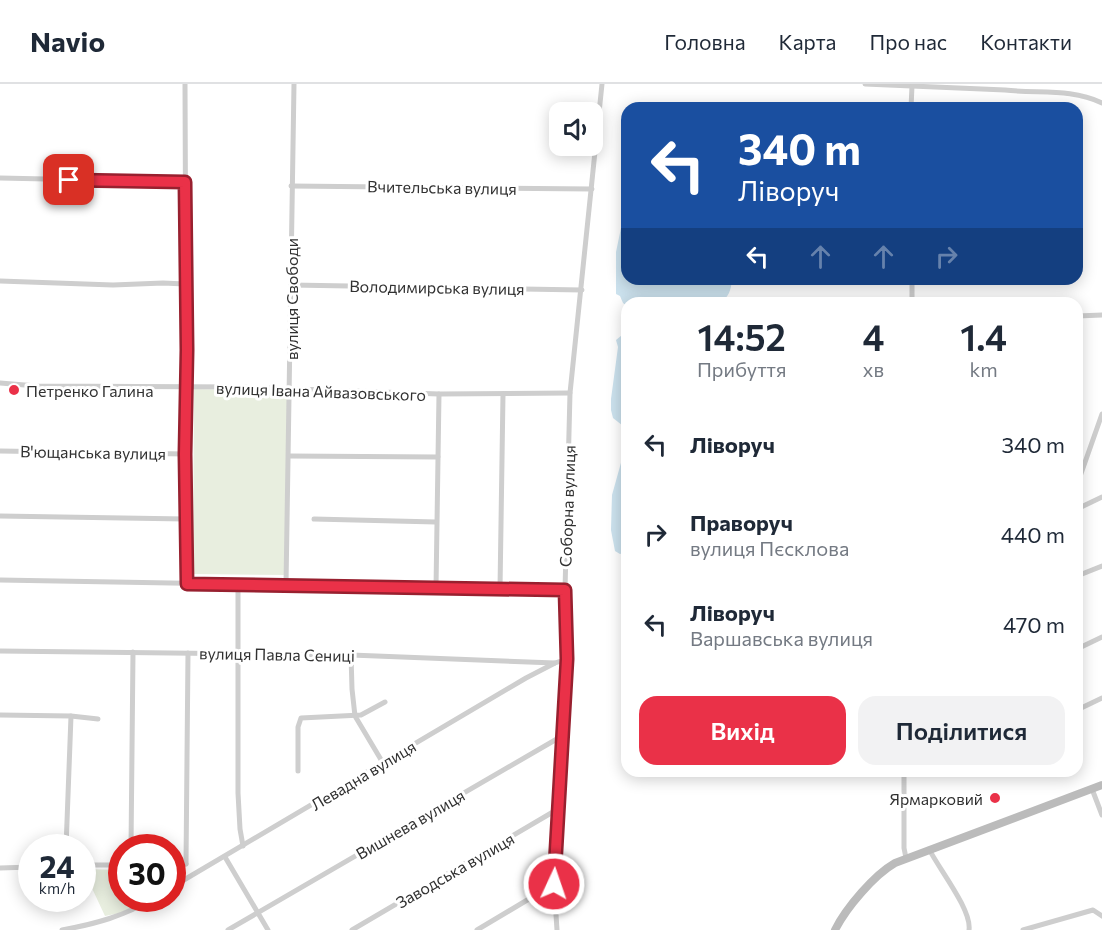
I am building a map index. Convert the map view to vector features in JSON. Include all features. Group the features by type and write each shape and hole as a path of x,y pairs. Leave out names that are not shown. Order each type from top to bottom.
{"main road":[{"path":"835,930 851,906 884,870 906,858 1102,785"}],"street":[{"path":"185,84 187,584"},
{"name":"вулиця Свободи","path":"286,585 294,84"},
{"name":"Соборна вулиця","path":"557,930 554,884 567,659 565,590 570,393 602,84"},
{"path":"865,84 1005,90 1024,93 1054,92 1083,95 1102,103"},
{"path":"911,102 912,86"},
{"path":"0,178 185,182"},
{"name":"Вчительська вулиця","path":"291,186 592,189"},
{"path":"0,280 134,285 185,284"},
{"name":"Володимирська вулиця","path":"291,285 582,290"},
{"path":"1083,316 1102,315"},
{"name":"вулиця Івана Айвазовського","path":"0,383 37,386 439,394 570,393"},
{"path":"436,588 439,394"},
{"path":"500,589 503,394"},
{"path":"1083,460 1102,414"},
{"name":"В'ющанська вулиця","path":"0,451 185,454"},
{"path":"289,456 438,457"},
{"path":"1083,506 1102,497"},
{"path":"0,516 185,519"},
{"path":"314,519 436,522"},
{"path":"1083,574 1102,566"},
{"path":"0,580 565,590"},
{"path":"238,584 238,793 243,846"},
{"path":"1083,645 1102,637"},
{"name":"вулиця Павла Сениці","path":"0,651 351,655 555,663"},
{"path":"131,834 133,652"},
{"path":"188,653 186,864 194,874"},
{"path":"351,655 355,716 383,763"},
{"path":"555,663 567,659"},
{"name":"Левадна вулиця","path":"186,879 555,663"},
{"path":"1083,707 1102,698"},
{"path":"298,771 298,727 301,718 355,716 365,714 385,702"},
{"path":"0,715 71,716 98,719"},
{"path":"67,834 71,716"},
{"name":"Вишнева вулиця","path":"228,930 562,736"},
{"path":"904,777 906,858"},
{"path":"1092,789 1102,815"},
{"name":"Заводська вулиця","path":"352,930 558,809"},
{"path":"929,849 961,903 969,920 969,930"},
{"path":"225,857 268,930"},
{"path":"0,868 18,867"},
{"path":"477,930 554,884"},
{"path":"1023,930 1093,910 1102,916"},
{"path":"62,930 94,924 128,912"}],"green space":[{"path":"194,389 289,391 287,575 193,574"},
{"path":"96,869 108,870 108,912 125,912 105,916 96,897"}],"water":[{"path":"621,228 621,285 731,285 729,293 726,297 621,298 616,294 616,252"},
{"path":"621,336 621,424 613,418 611,410 618,347 616,340"},
{"path":"621,463 620,554 615,551 611,530 612,495"}],"place":[{"name":"Петренко Галина","path":"14,390"},
{"name":"Ярмарковий","path":"995,798"}],"route":[{"path":"69,180 185,182 188,388 185,454 187,584 565,590 567,659 554,884"}]}
